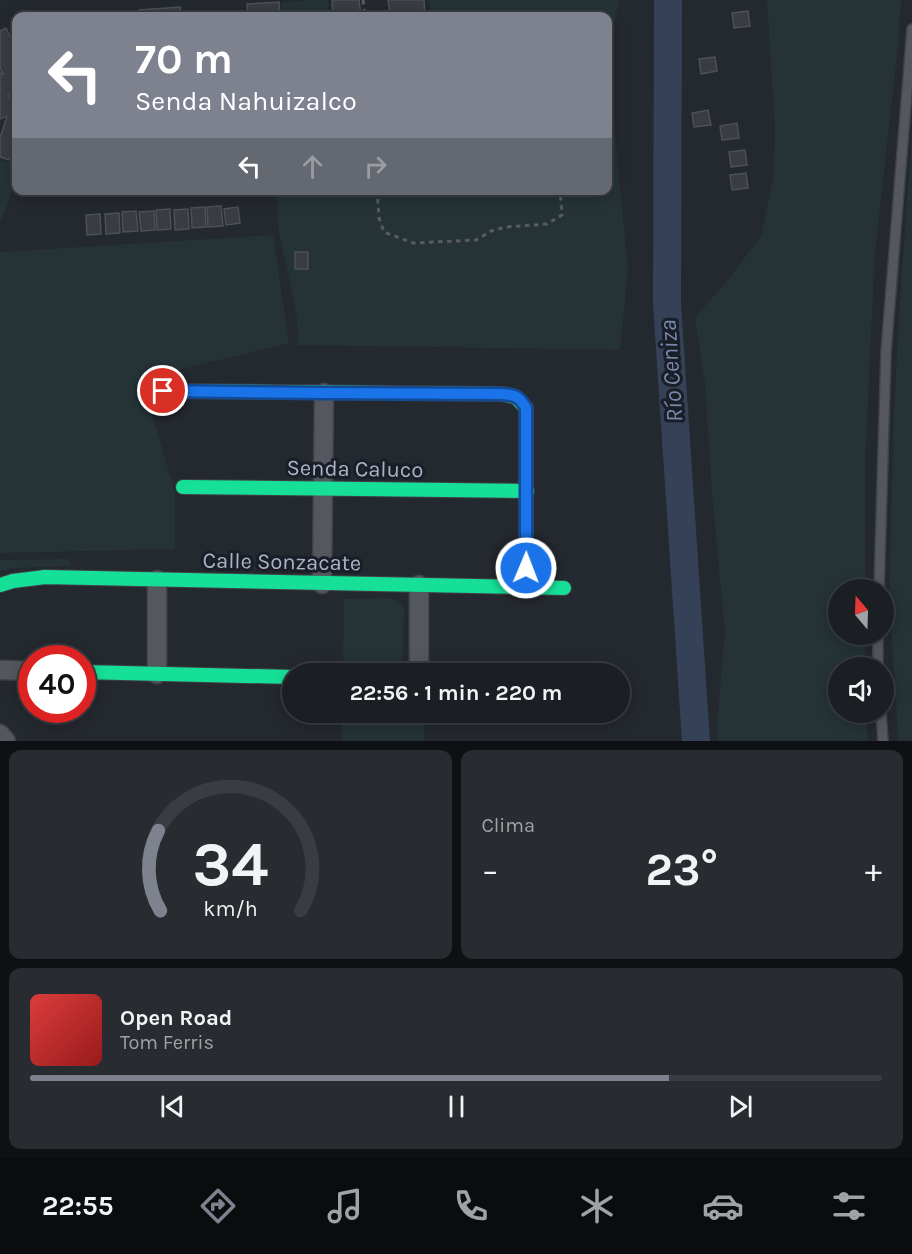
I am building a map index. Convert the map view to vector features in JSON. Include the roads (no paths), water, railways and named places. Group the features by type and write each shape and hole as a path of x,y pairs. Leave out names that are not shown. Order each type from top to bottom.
{"street":[{"path":"163,391 513,395 521,400 526,408 526,587"},
{"path":"322,584 324,393"},
{"name":"Senda Caluco","path":"183,487 527,491"},
{"name":"Calle Sonzacate","path":"0,585 13,580 45,577 564,588"},
{"path":"157,674 158,580"},
{"path":"419,585 419,663"},
{"path":"0,670 18,671"},
{"path":"96,672 282,677"},
{"path":"0,734 6,741"}],"lane":[{"path":"879,579 886,352 912,29"},
{"path":"882,723 883,741"}],"waterway":[{"name":"Río Ceniza","path":"668,0 667,304 696,741"}]}
